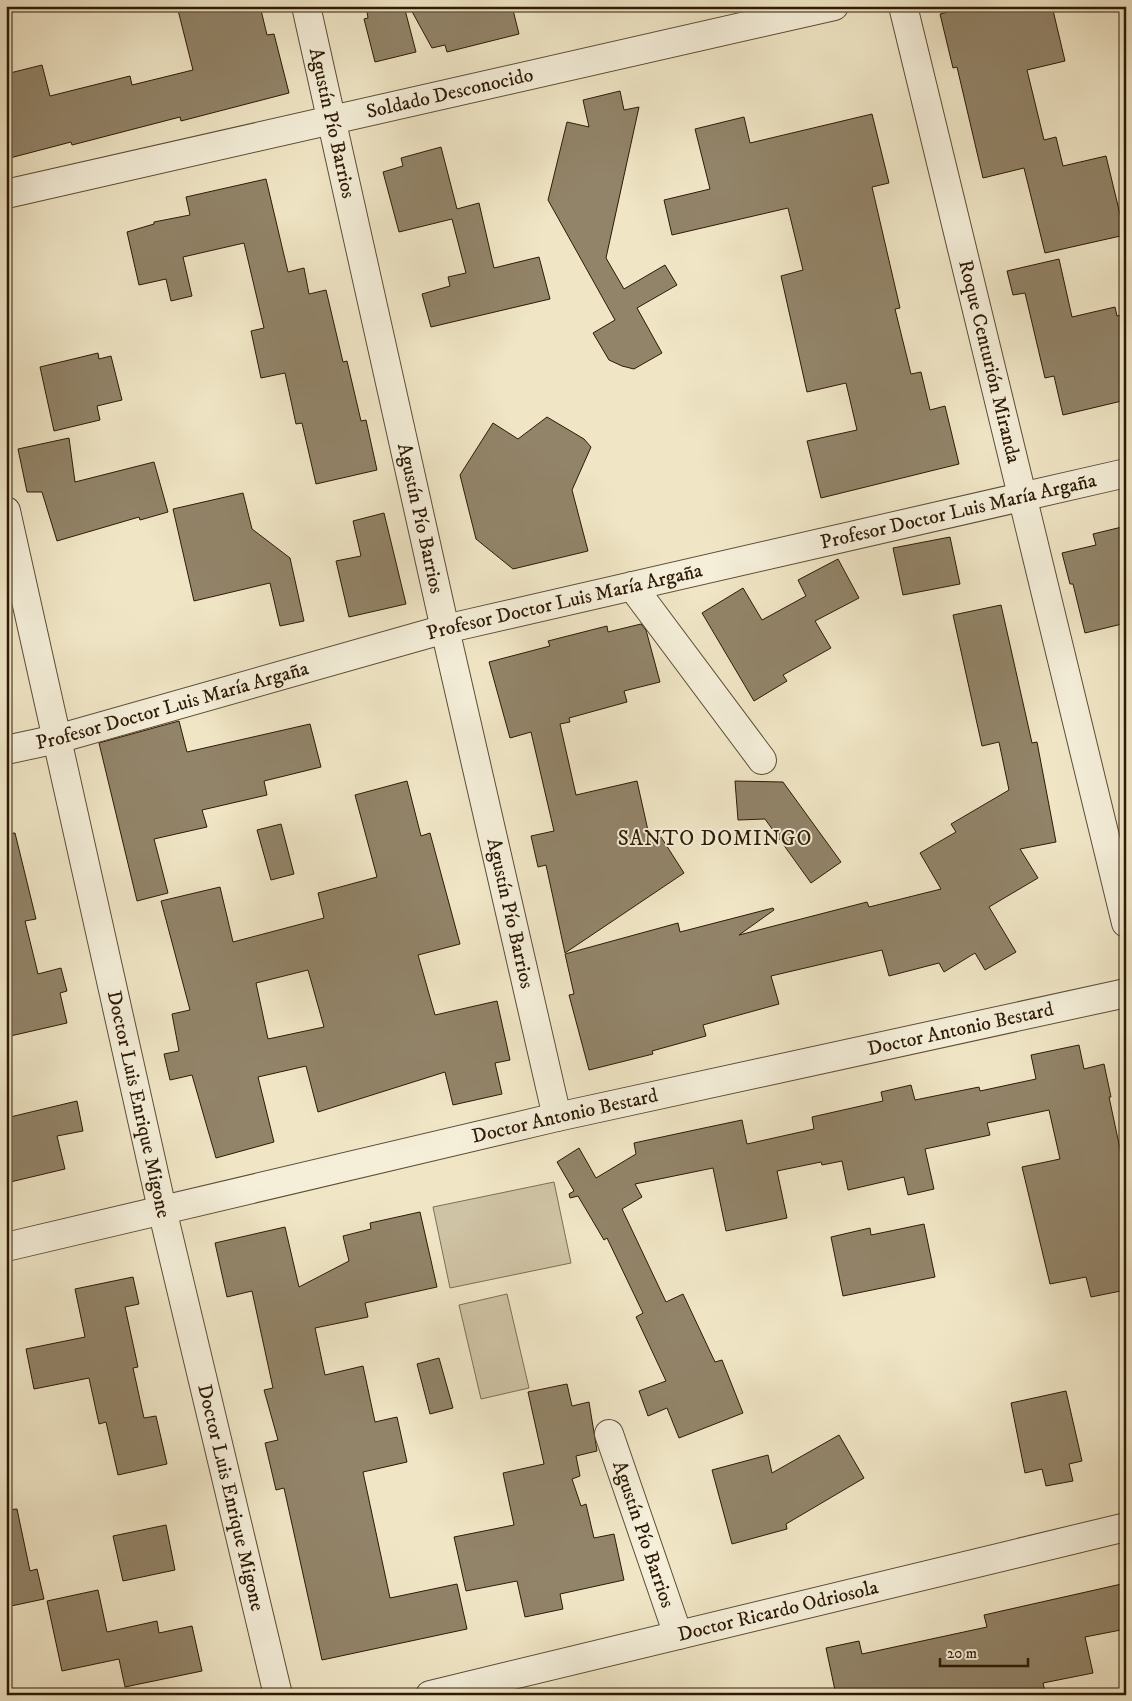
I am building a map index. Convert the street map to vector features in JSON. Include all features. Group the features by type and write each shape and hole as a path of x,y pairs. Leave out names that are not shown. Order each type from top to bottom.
{"street":[{"name":"Agustín Pío Barrios","path":"306,6 330,120 557,1117"},
{"name":"Soldado Desconocido","path":"6,194 834,6"},
{"name":"Roque Centurión Miranda","path":"903,6 1020,497 1126,923"},
{"name":"Profesor Doctor Luis María Argaña","path":"6,750 57,739 445,629 1126,473"},
{"name":"Doctor Luis Enrique Migone","path":"6,511 162,1209 278,1695"},
{"path":"632,586 762,760"},
{"name":"Doctor Antonio Bestard","path":"6,1247 557,1117 1126,993"},
{"name":"Agustín Pío Barrios","path":"609,1434 678,1635"},
{"name":"Doctor Ricardo Odriosola","path":"430,1695 1126,1527"}],"shaded area":[{"path":"554,1182 571,1263 450,1288 433,1207"},
{"path":"507,1294 529,1388 481,1399 459,1305"}],"building":[{"path":"195,6 260,6 267,35 274,34 289,93 181,121 180,117 72,145 71,142 6,159 6,74 42,65 50,96 130,76 132,85 193,70 178,10"},
{"path":"366,6 404,6 416,52 375,62 364,19 368,18"},
{"path":"409,6 512,6 519,34 447,52 445,45 432,48"},
{"path":"972,6 1052,6 1065,61 1027,70 1044,140 1056,137 1063,166 1106,156 1125,235 1045,253 1024,168 983,178 957,67 953,68 940,14"},
{"path":"620,91 624,110 639,107 606,258 624,289 665,265 677,285 637,308 662,353 634,369 609,360 593,333 615,320 548,200 567,122 589,127 583,100"},
{"path":"872,114 889,183 872,187 900,308 895,309 911,374 921,372 930,410 945,406 959,464 821,498 807,441 857,430 846,383 807,392 781,276 803,270 788,208 672,235 664,200 710,189 695,129 744,117 750,143"},
{"path":"441,147 457,209 479,203 494,268 539,257 550,299 431,327 422,294 450,286 448,277 466,273 452,219 399,232 383,172 403,166 401,158"},
{"path":"266,179 288,272 304,268 309,294 326,290 343,362 347,361 361,421 366,420 377,470 316,484 302,423 296,424 285,373 261,378 251,331 264,328 244,243 183,257 192,296 171,301 166,279 139,285 127,232 154,224 154,222 190,215 186,197"},
{"path":"1059,259 1072,317 1115,307 1117,316 1126,314 1126,400 1063,415 1054,376 1045,378 1025,293 1013,295 1007,271"},
{"path":"98,353 99,359 111,356 122,400 97,406 100,420 54,431 40,367"},
{"path":"547,417 584,439 591,447 572,490 588,551 513,569 476,539 460,475 493,423 518,439"},
{"path":"69,438 75,482 154,462 168,512 140,520 139,517 57,541 42,492 27,492 18,449"},
{"path":"243,493 252,529 290,558 304,621 280,626 270,583 194,601 173,509"},
{"path":"384,513 406,604 349,617 336,561 361,556 353,521"},
{"path":"1126,526 1126,623 1085,633 1073,584 1070,584 1062,553 1096,545 1093,534"},
{"path":"950,537 960,584 903,595 893,548"},
{"path":"838,559 859,598 815,621 831,648 783,675 787,681 754,701 702,613 743,588 762,620 806,596 798,580"},
{"path":"1001,605 1032,743 1037,742 1056,842 1020,849 1038,878 989,907 1016,952 985,970 975,953 944,972 939,963 889,976 882,950 771,976 779,1004 703,1025 706,1036 652,1051 653,1054 589,1070 569,995 574,994 565,954 678,923 680,932 773,908 774,910 739,935 867,902 869,907 941,889 920,853 956,832 951,824 1009,790 999,742 982,746 953,615"},
{"path":"641,624 646,630 660,682 624,691 627,702 569,718 570,722 560,724 576,795 637,781 651,844 661,837 684,873 565,953 546,865 538,867 531,836 554,831 531,732 510,738 489,662 550,646 548,641 607,626 608,632"},
{"path":"179,721 187,752 310,724 321,767 264,781 267,795 202,810 207,827 154,839 168,893 137,901 99,743"},
{"path":"407,781 421,836 430,833 460,944 418,955 435,1015 497,1001 510,1060 495,1063 502,1094 453,1105 445,1072 318,1112 306,1066 258,1077 274,1142 216,1158 192,1075 170,1080 164,1054 179,1051 172,1014 190,1010 161,901 220,887 233,942 324,918 318,893 377,877 355,795","holes":["308,970 324,1027 268,1039 256,983"]},
{"path":"735,781 783,782 841,862 811,883 765,819 738,820"},
{"path":"281,824 294,874 271,880 257,830"},
{"path":"15,833 36,919 25,921 38,974 61,968 67,991 60,993 67,1023 6,1037 6,834"},
{"path":"1079,1045 1084,1069 1104,1064 1111,1097 1109,1097 1126,1177 1126,1290 1091,1297 1086,1277 1050,1284 1022,1167 1060,1159 1049,1110 987,1123 990,1135 925,1149 934,1189 908,1195 904,1177 848,1190 842,1161 822,1165 821,1162 777,1171 787,1218 726,1231 713,1168 635,1184 642,1197 622,1209 666,1302 683,1294 715,1362 722,1360 743,1413 679,1438 667,1408 648,1416 639,1391 666,1381 636,1317 643,1313 607,1238 604,1240 578,1196 570,1198 569,1194 574,1191 557,1162 579,1148 596,1178 636,1154 634,1143 742,1120 747,1144 814,1129 812,1117 883,1101 881,1092 911,1085 915,1100 979,1087 980,1091 1036,1079 1031,1055"},
{"path":"77,1101 83,1131 57,1136 65,1169 6,1183 6,1118"},
{"path":"420,1212 437,1287 365,1303 368,1317 315,1328 325,1375 363,1366 375,1422 397,1417 407,1462 363,1472 390,1598 457,1584 467,1629 322,1660 284,1488 276,1490 265,1443 278,1440 264,1390 273,1388 252,1291 227,1297 215,1243 285,1227 299,1287 349,1261 343,1236 371,1229 370,1223"},
{"path":"924,1224 935,1277 843,1296 831,1237 870,1228 871,1235"},
{"path":"133,1277 139,1304 125,1307 138,1367 133,1368 144,1418 156,1416 167,1464 118,1475 106,1422 99,1424 89,1378 34,1389 26,1349 85,1337 75,1289"},
{"path":"439,1358 453,1408 430,1414 417,1364"},
{"path":"567,1384 572,1406 589,1402 597,1451 576,1456 580,1476 572,1479 581,1506 586,1504 594,1538 614,1534 624,1580 560,1594 563,1609 525,1617 517,1581 466,1591 454,1537 514,1525 503,1473 544,1464 528,1392"},
{"path":"1066,1391 1082,1461 1069,1464 1073,1481 1046,1486 1042,1469 1025,1473 1011,1403"},
{"path":"839,1435 864,1478 786,1524 787,1529 732,1544 712,1470 768,1455 772,1473"},
{"path":"17,1509 30,1571 37,1569 44,1599 11,1606 6,1587 6,1510"},
{"path":"166,1525 175,1570 123,1581 113,1536"},
{"path":"1126,1583 1126,1629 1085,1637 1093,1673 1043,1683 1046,1695 836,1695 826,1648 859,1641 862,1654 987,1627 984,1615"},
{"path":"98,1590 107,1632 157,1621 159,1633 192,1626 202,1671 125,1687 119,1659 62,1671 47,1601"}],"district":[{"name":"SANTO DOMINGO","path":"715,839"}]}
